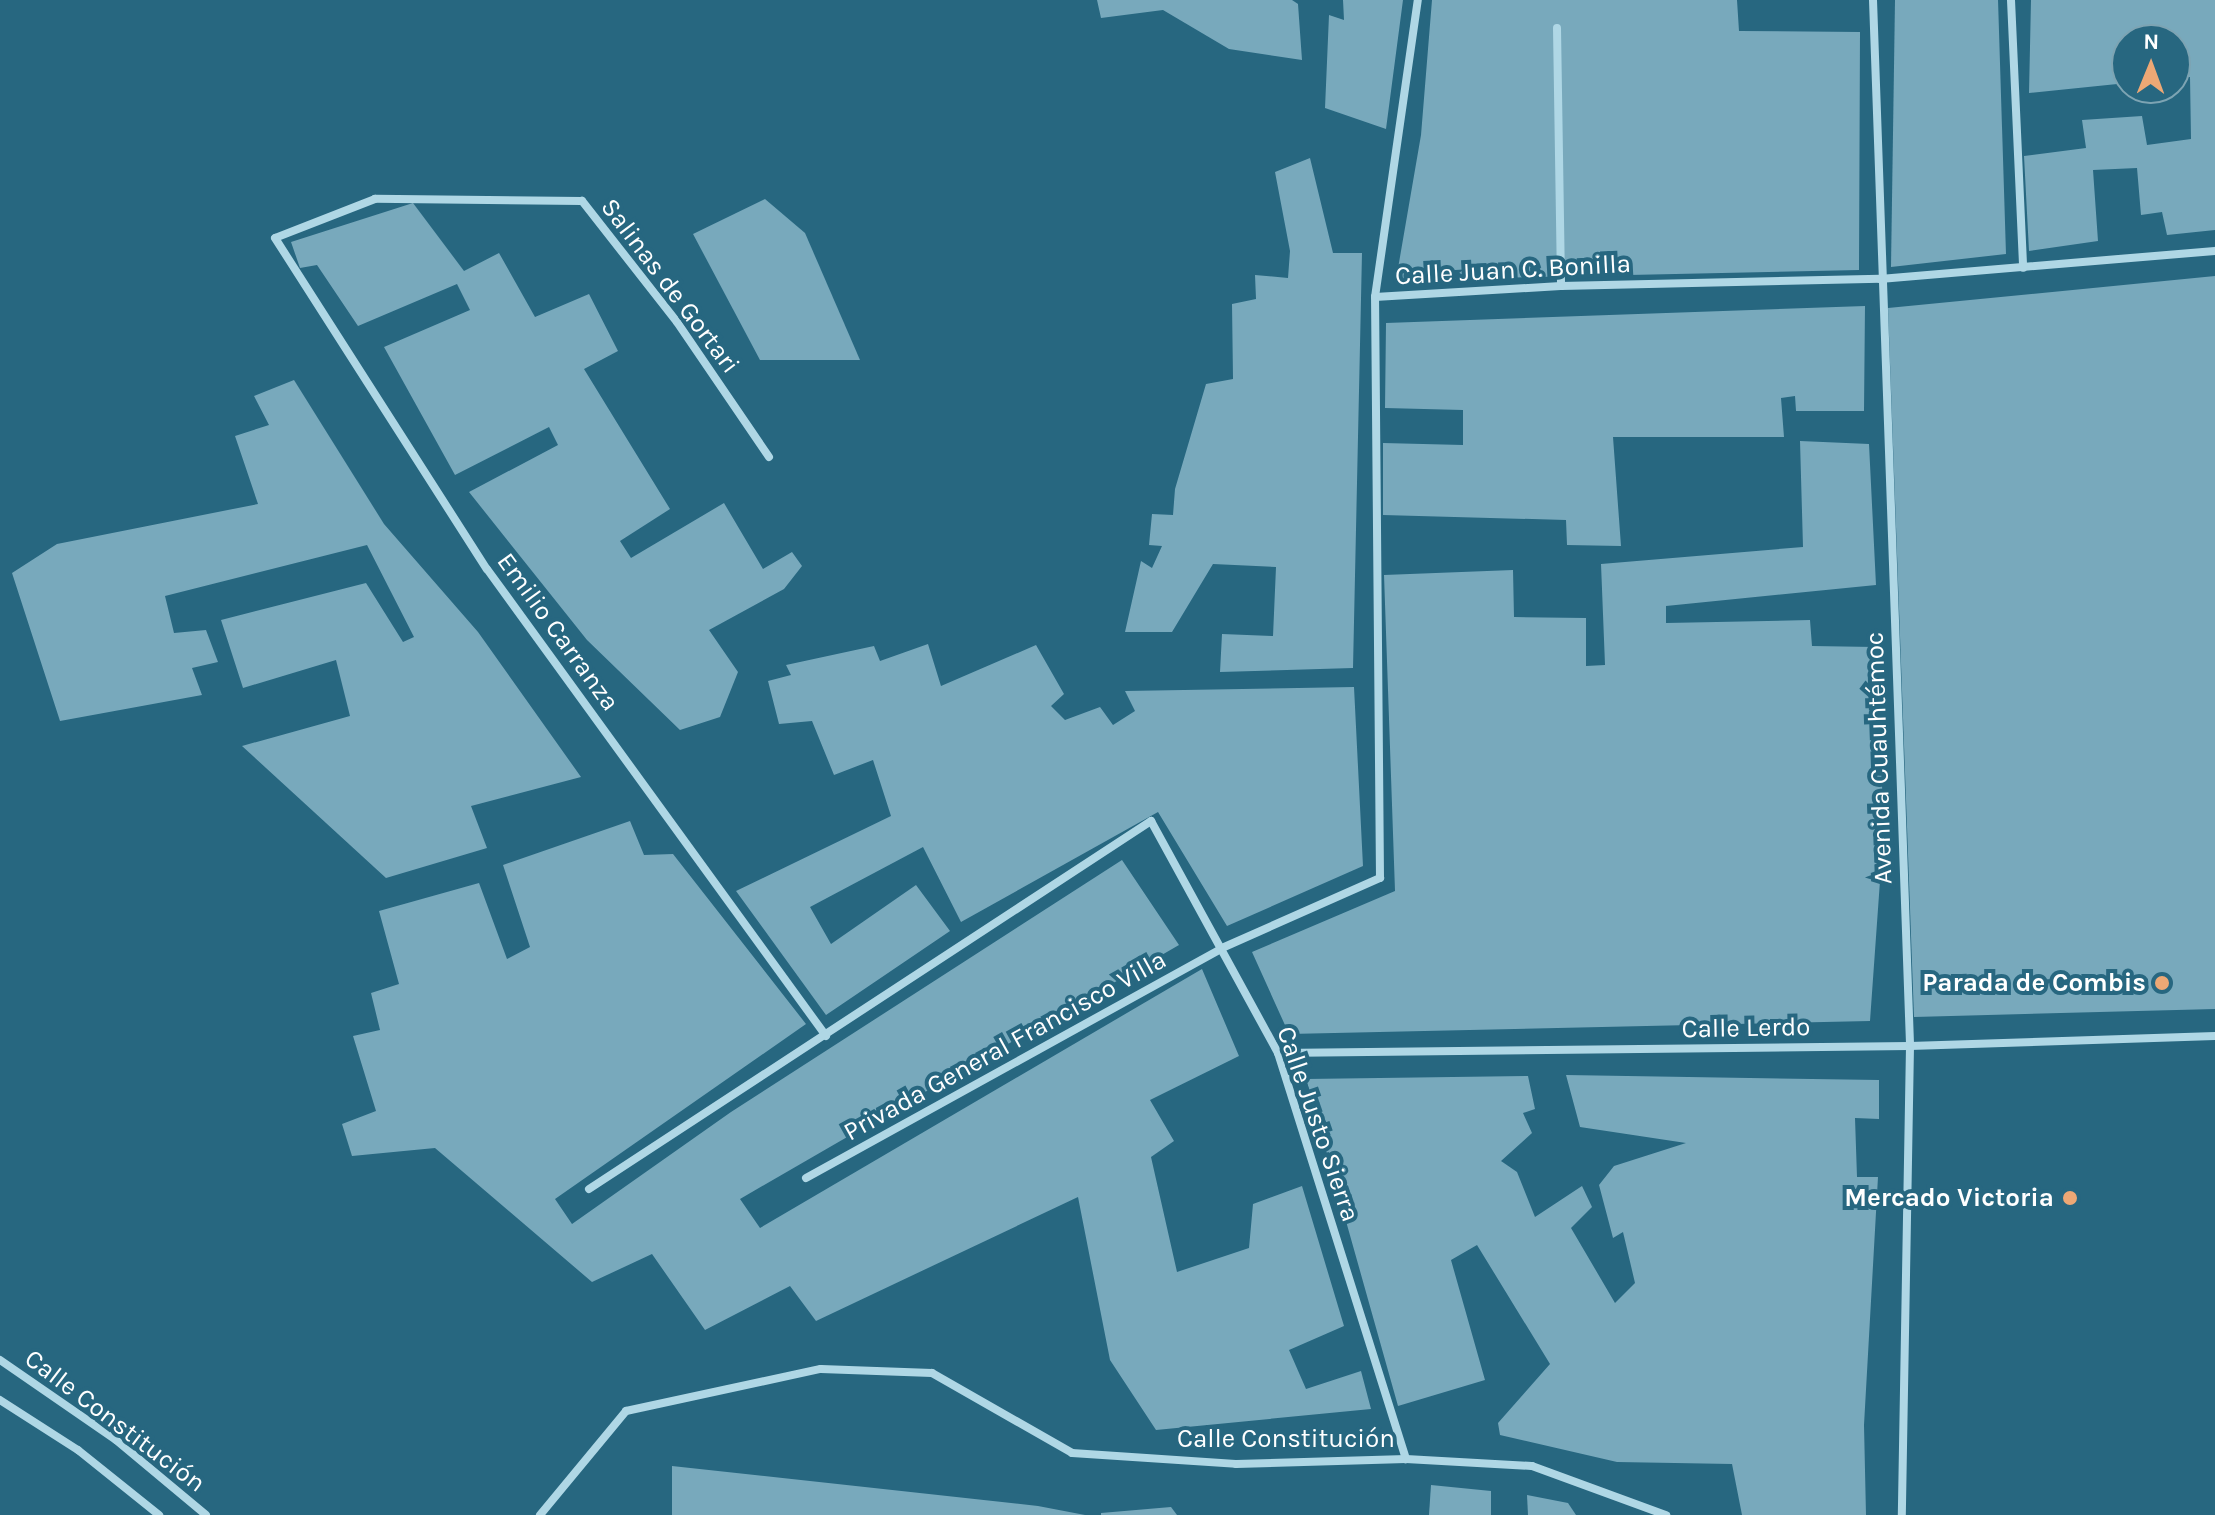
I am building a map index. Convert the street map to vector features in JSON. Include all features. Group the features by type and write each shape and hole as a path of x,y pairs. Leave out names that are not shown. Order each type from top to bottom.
{"street":[{"path":"1375,297 1418,0"},
{"name":"Avenida Cuauhtémoc","path":"1873,0 1880,279 1910,1046 1902,1515"},
{"path":"2011,0 2023,268"},
{"path":"1557,28 1561,286"},
{"name":"Salinas de Gortari","path":"275,238 375,199 582,201 677,322 769,457"},
{"name":"Emilio Carranza","path":"275,238 487,569 826,1036"},
{"name":"Calle Juan C. Bonilla","path":"1222,948 1380,878 1375,297 1561,286 1880,279 2215,251"},
{"name":"Calle Justo Sierra","path":"826,1036 1151,821 1278,1053 1406,1459"},
{"name":"Privada General Francisco Villa","path":"806,1178 1222,948"},
{"path":"589,1189 826,1036"},
{"name":"Calle Lerdo","path":"1278,1053 1910,1046 2215,1036"},
{"name":"Calle Constitución","path":"0,1360 116,1440 206,1515"},
{"name":"Calle Constitución","path":"540,1515 626,1411 821,1369 932,1373 1072,1453 1236,1464 1406,1459 1532,1466 1666,1515"},
{"name":"Calle Constitución","path":"0,1400 78,1450 159,1515"}],"building":[{"path":"1097,0 1292,0 1298,4 1302,60 1229,49 1163,10 1101,18"},
{"path":"1343,0 1403,0 1386,129 1325,108 1329,15 1344,20"},
{"path":"1432,0 1737,0 1739,31 1860,32 1859,270 1396,280 1421,135"},
{"path":"1895,0 1998,0 2006,254 1891,267"},
{"path":"2031,0 2215,0 2215,230 2167,235 2162,212 2141,215 2137,168 2093,170 2098,241 2029,251 2024,156 2086,148 2082,120 2142,116 2147,145 2191,139 2191,24 2111,24 2111,85 2029,93"},
{"path":"1310,158 1333,253 1362,253 1353,668 1220,672 1222,634 1273,636 1276,567 1213,564 1172,632 1125,632 1141,561 1152,568 1162,546 1149,545 1152,514 1173,515 1175,489 1206,384 1233,379 1232,304 1256,299 1255,275 1288,278 1290,251 1275,172"},
{"path":"765,199 805,233 860,360 760,360 693,234"},
{"path":"413,203 464,271 499,253 535,317 589,294 618,351 584,369 670,509 620,541 631,558 724,503 763,569 792,552 802,566 784,589 709,630 738,672 720,717 680,730 587,640 469,492 558,445 549,427 455,475 384,347 470,310 457,284 358,326 317,265 300,268 291,242"},
{"path":"2215,276 2215,1009 1914,1017 1888,308"},
{"path":"1865,306 1864,411 1796,411 1795,396 1781,398 1784,437 1613,437 1621,546 1567,545 1566,520 1383,515 1383,443 1463,445 1463,410 1385,408 1386,323"},
{"path":"294,380 384,524 478,632 581,777 471,806 487,848 386,878 242,746 350,716 336,660 243,688 221,620 366,583 403,642 414,637 367,545 165,596 174,633 206,630 218,662 192,668 202,695 60,721 12,573 57,544 258,504 235,436 269,425 254,396"},
{"path":"1800,441 1869,444 1876,585 1666,606 1666,623 1810,620 1812,646 1875,647 1884,825 1870,1021 1289,1034 1252,952 1395,891 1384,575 1513,570 1514,617 1586,618 1586,666 1605,665 1601,564 1803,547"},
{"path":"928,644 941,686 1036,645 1064,694 1051,706 1065,720 1100,707 1113,725 1135,711 1125,691 1354,687 1363,866 1227,926 1158,812 961,922 923,847 810,907 831,944 916,885 950,931 826,1015 736,891 891,816 873,760 834,775 812,721 779,724 768,681 791,675 786,665 874,646 880,661"},
{"path":"630,821 644,855 673,854 806,1024 555,1199 572,1224 731,1112 1122,860 1179,945 740,1199 760,1228 1202,969 1239,1056 1150,1100 1174,1141 1151,1157 1177,1272 1249,1248 1253,1204 1302,1186 1344,1326 1289,1350 1306,1389 1361,1371 1371,1409 1156,1430 1110,1360 1078,1197 816,1321 790,1286 705,1330 652,1254 592,1282 435,1148 352,1156 342,1124 376,1111 353,1036 380,1030 371,993 399,984 379,911 479,883 507,959 530,947 503,865"},
{"path":"1566,1075 1879,1080 1879,1119 1855,1118 1857,1177 1878,1177 1864,1425 1866,1515 1742,1515 1732,1464 1617,1462 1500,1435 1498,1423 1550,1364 1477,1245 1451,1260 1485,1380 1398,1406 1306,1079 1528,1076 1535,1109 1523,1113 1532,1133 1501,1161 1517,1172 1535,1217 1582,1186 1592,1207 1571,1228 1615,1303 1635,1283 1623,1232 1613,1238 1599,1185 1614,1166 1686,1143 1580,1127"},
{"path":"672,1466 1038,1506 1085,1515 672,1515"},
{"path":"1431,1485 1491,1491 1491,1515 1429,1515"},
{"path":"1527,1495 1568,1503 1576,1515 1528,1515"},
{"path":"1171,1507 1177,1515 1101,1515 1101,1513"}],"place":[{"name":"Parada de Combis","path":"2162,983"},
{"name":"Mercado Victoria","path":"2070,1198"}]}
